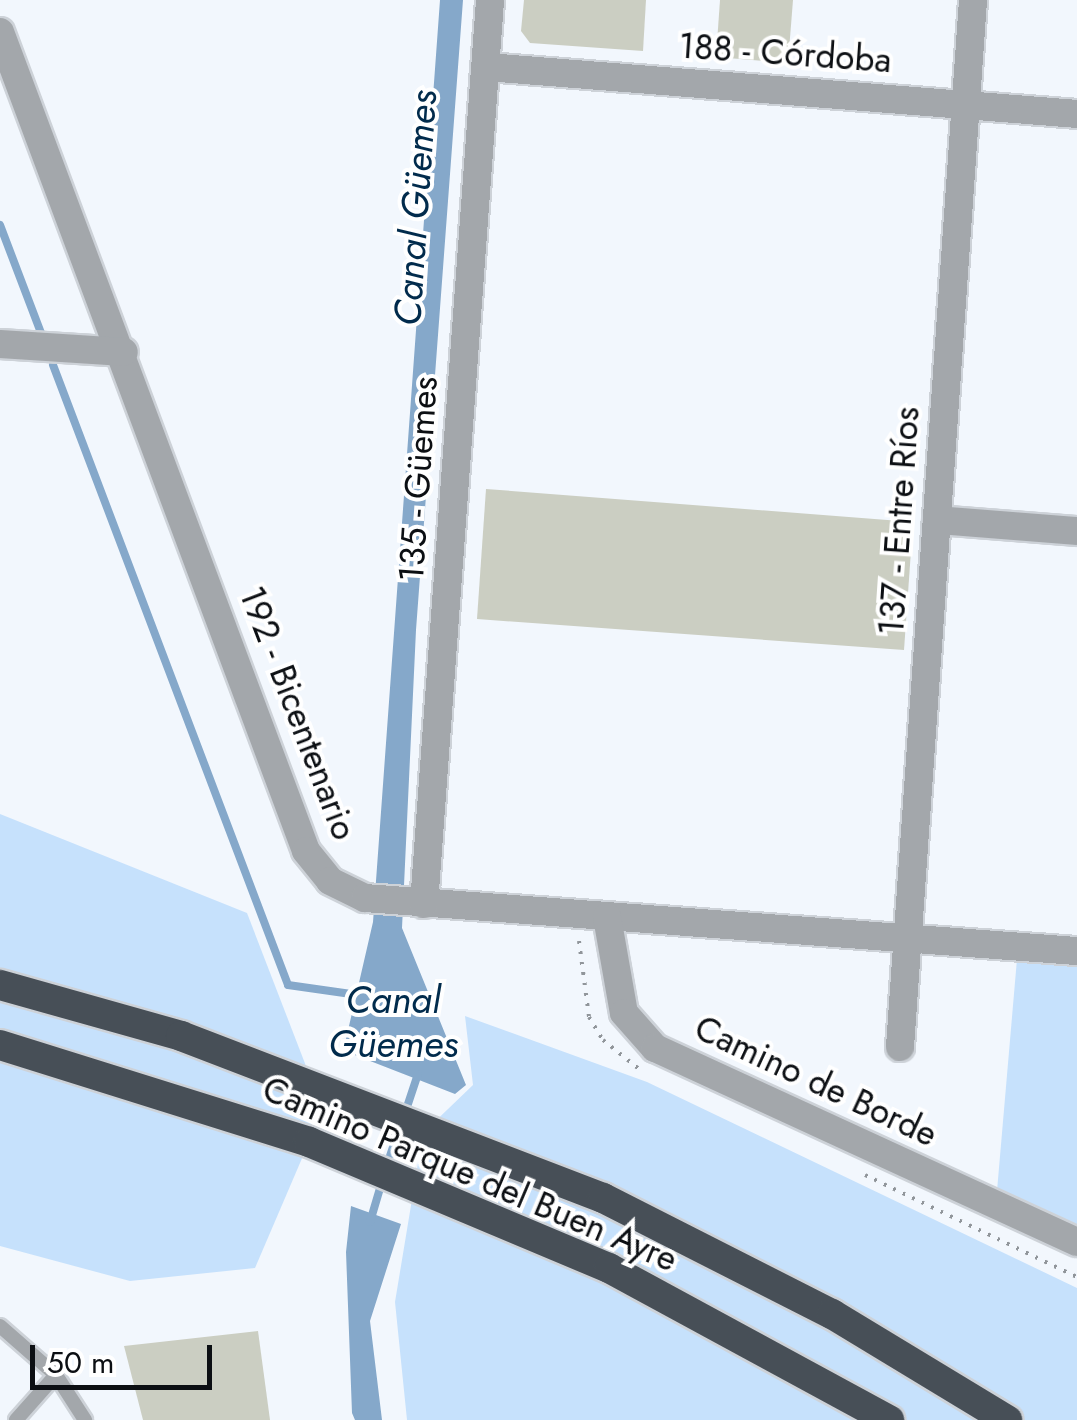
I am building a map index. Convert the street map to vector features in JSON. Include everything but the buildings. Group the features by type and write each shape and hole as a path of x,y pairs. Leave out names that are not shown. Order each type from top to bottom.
{"highway":[{"name":"Camino Parque del Buen Ayre","path":"0,985 180,1036 423,1134 603,1198 726,1257 1006,1420"},
{"name":"Camino Parque del Buen Ayre","path":"0,1045 308,1142 417,1187 624,1276 889,1420"}],"street":[{"name":"135 - Güemes","path":"419,903 490,0"},
{"name":"137 - Entre Ríos","path":"900,1047 904,936 973,0"},
{"name":"192 - Bicentenario","path":"0,32 124,352 306,851 330,881 366,898 419,903 1077,951"},
{"name":"188 - Córdoba","path":"487,66 1077,114"},
{"path":"0,344 124,352"},
{"path":"937,520 1077,531"},
{"name":"Camino de Borde","path":"607,916 624,1013 655,1048 1077,1242"}],"lane":[{"path":"0,1326 56,1375 85,1420"},
{"path":"16,1420 56,1375"}],"shaded area":[{"path":"0,814 247,913 316,1092 309,1142 255,1268 130,1281 0,1246"},
{"path":"1017,959 1077,963 1077,1226 997,1191"},
{"path":"465,1016 647,1082 1077,1288 1077,1420 407,1420 395,1302 423,1133 473,1085"}],"water":[{"name":"Canal Güemes","path":"440,0 463,0 416,630 402,928 466,1085 455,1094 347,1052 346,1039 373,922"},
{"path":"351,1206 401,1224 370,1321 382,1420 355,1420 352,1413 346,1252"}],"waterway":[{"path":"0,225 41,333"},
{"path":"53,365 288,985 365,996"},
{"name":"Canal Güemes","path":"405,1113 418,1074"},
{"name":"Canal Güemes","path":"387,1165 400,1126"},
{"name":"Canal Güemes","path":"370,1222 383,1178"}]}
